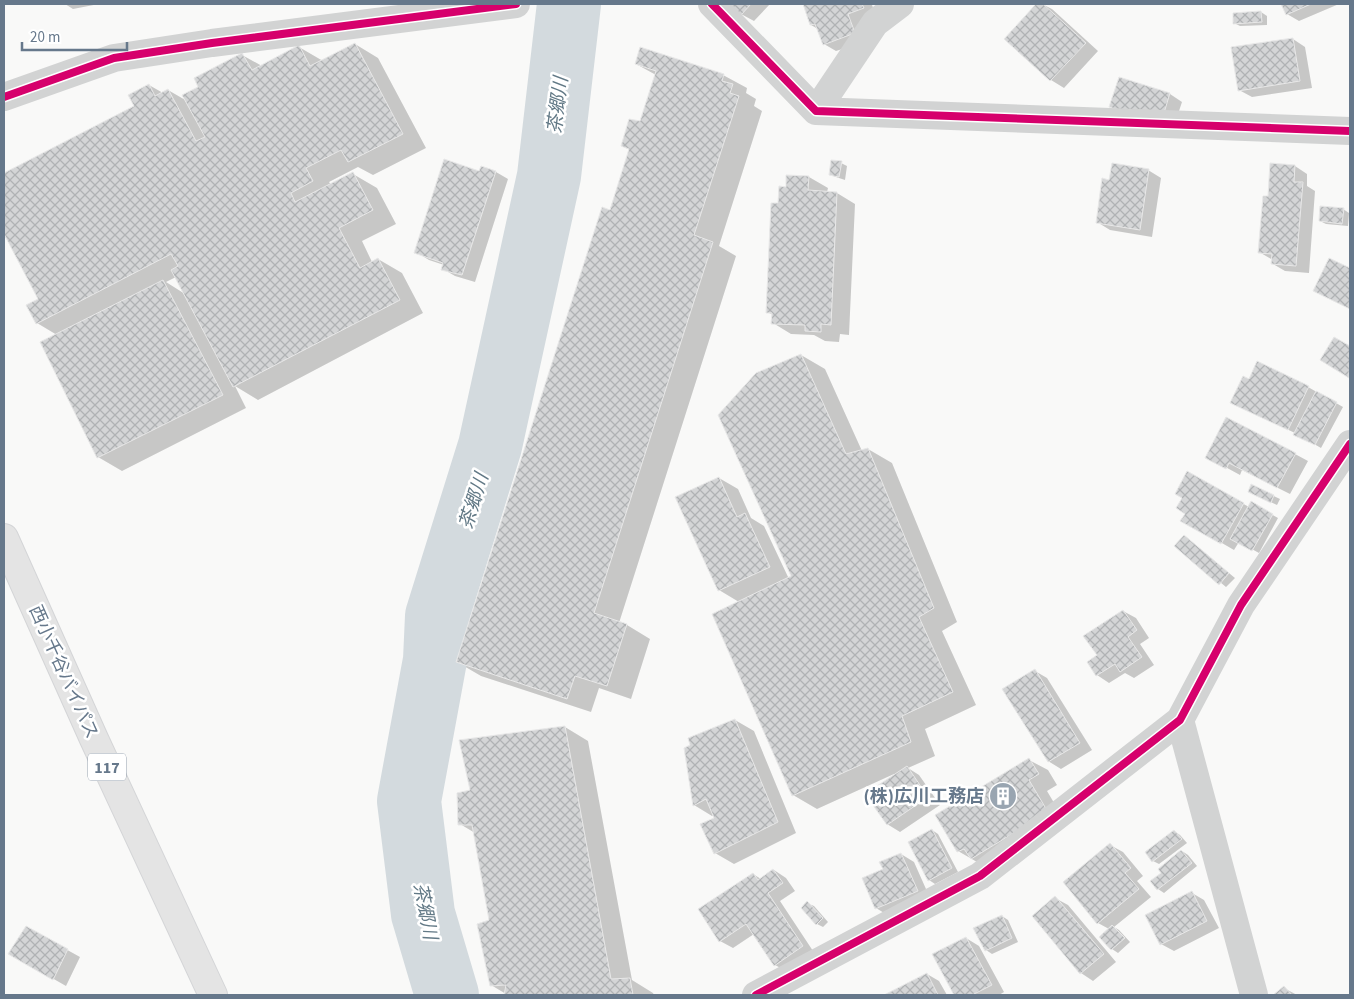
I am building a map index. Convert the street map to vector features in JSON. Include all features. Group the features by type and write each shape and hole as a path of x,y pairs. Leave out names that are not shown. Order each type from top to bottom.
{"highway":[{"name":"西小千谷バイパス","path":"4,538 94,739 213,995"}],"street":[{"path":"4,97 114,58 212,43 516,4"},
{"path":"712,4 816,111 1350,131"},
{"path":"816,111 875,23 900,4"},
{"path":"756,995 980,876 1180,720 1241,605 1350,444"},
{"path":"1180,720 1254,995"}],"building":[{"path":"729,4 751,4 741,15"},
{"path":"803,4 862,4 864,8 848,14 855,33 823,45 815,24 810,25"},
{"path":"1036,4 1043,4 1086,43 1050,81 1004,39"},
{"path":"1281,4 1311,4 1286,15"},
{"path":"1261,11 1262,22 1233,24 1233,13"},
{"path":"1293,38 1300,81 1238,91 1231,47"},
{"path":"355,43 403,134 348,162 341,150 306,168 313,181 291,193 295,202 353,172 373,210 339,228 360,268 378,258 400,300 233,387 171,270 178,266 171,254 36,324 26,305 38,299 4,234 4,173 134,106 128,95 149,84 155,96 168,89 196,141 205,137 182,95 198,87 194,78 242,53 252,70 299,45 310,66"},
{"path":"640,47 724,74 722,81 733,84 730,93 739,96 694,235 713,242 594,613 627,624 607,686 575,676 567,699 456,662 602,207 610,210 629,149 621,146 629,119 640,121 656,71 635,64"},
{"path":"1119,77 1170,93 1161,123 1109,107"},
{"path":"444,159 479,171 481,166 496,171 462,275 441,270 443,263 414,253"},
{"path":"831,160 842,161 839,177 829,175"},
{"path":"1112,163 1149,169 1140,230 1096,223 1102,178 1109,180"},
{"path":"1270,163 1295,165 1294,182 1303,182 1296,266 1271,264 1272,254 1258,253 1263,196 1268,196"},
{"path":"786,175 809,176 808,190 837,192 831,325 821,324 821,332 805,331 805,325 771,324 772,313 766,313 771,203 778,203 779,186 786,187"},
{"path":"1320,206 1344,208 1342,224 1319,221"},
{"path":"1329,258 1350,268 1350,309 1313,291"},
{"path":"163,280 223,395 97,458 40,342"},
{"path":"1334,337 1350,346 1349,378 1320,360"},
{"path":"801,354 846,454 868,448 934,608 919,617 953,692 902,716 911,742 792,796 712,614 791,576 718,415 756,373"},
{"path":"1257,361 1309,386 1288,430 1230,403 1243,376 1249,379"},
{"path":"1316,391 1337,402 1315,445 1293,435"},
{"path":"1226,417 1296,453 1277,488 1229,463 1226,469 1205,458"},
{"path":"1187,471 1244,503 1221,544 1180,521 1185,514 1176,508 1182,498 1175,494"},
{"path":"719,477 737,517 745,513 770,567 718,591 675,497"},
{"path":"1251,484 1274,495 1271,503 1248,492"},
{"path":"1251,501 1273,514 1252,551 1230,539"},
{"path":"1184,535 1229,573 1219,585 1174,546"},
{"path":"1123,610 1137,630 1128,637 1142,657 1120,672 1115,664 1096,676 1087,662 1097,655 1083,636"},
{"path":"1035,669 1080,743 1048,762 1002,689"},
{"path":"735,719 778,822 714,854 700,824 714,818 706,799 693,806 684,748 690,745 688,738"},
{"path":"565,726 611,979 630,978 633,995 504,995 506,985 490,986 477,924 489,920 472,825 458,825 457,793 470,790 459,740"},
{"name":"(株)広川工務店","path":"1029,758 1039,774 1029,780 1048,812 971,859 964,849 957,852 935,815"},
{"path":"907,766 928,797 887,825 865,794"},
{"path":"932,829 952,868 928,881 908,842"},
{"path":"1174,830 1182,839 1152,862 1145,852"},
{"path":"1110,843 1131,868 1125,873 1139,889 1097,924 1063,882"},
{"path":"1181,850 1192,863 1157,890 1150,881 1161,873 1158,869"},
{"path":"901,853 918,891 875,909 862,878 883,869 879,862"},
{"path":"773,869 783,883 768,893 803,946 774,966 746,924 719,942 698,909 753,873 758,880"},
{"path":"1192,891 1207,921 1160,945 1145,915"},
{"path":"1055,896 1104,954 1080,974 1032,916"},
{"path":"807,901 823,918 816,925 801,908"},
{"path":"1002,915 1012,938 985,951 973,928"},
{"path":"1112,925 1125,938 1111,950 1099,937"},
{"path":"26,926 68,949 53,980 8,954"},
{"path":"966,937 992,985 972,995 954,995 932,954"},
{"path":"927,973 938,995 884,995"},
{"path":"1284,986 1292,995 1273,995"}],"waterway":[{"name":"茶郷川","path":"447,995 423,914 409,801 435,660 437,616 490,446 549,176 569,4"}],"cycle path":[{"path":"4,97 114,58 212,43 516,4"},
{"path":"712,4 816,111 1350,131"},
{"path":"756,995 980,876 1180,720 1241,605 1350,444"}],"place":[{"name":"(株)広川工務店","path":"1003,796"}]}
